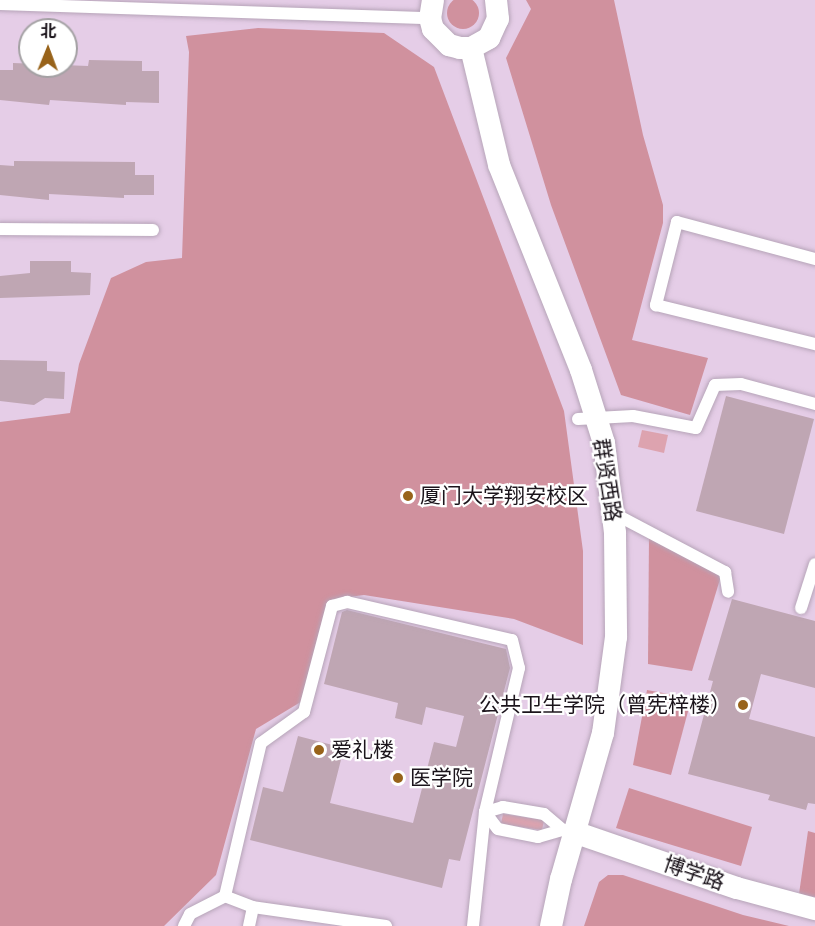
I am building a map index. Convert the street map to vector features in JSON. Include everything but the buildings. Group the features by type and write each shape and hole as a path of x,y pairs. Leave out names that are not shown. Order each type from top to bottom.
{"street":[{"path":"432,9 433,29 449,45 471,48 489,38 495,29 496,0"},
{"name":"群贤西路","path":"471,48 499,165 581,370 586,417 604,443 613,513 613,673 603,733 569,831 551,926"},
{"name":"博学路","path":"569,831 737,888 815,909"}],"lane":[{"path":"0,4 106,3 432,9"},
{"path":"815,259 677,222 656,305 815,344"},
{"path":"0,229 153,230"},
{"path":"586,417 633,416 696,428 716,385 741,384 815,404"},
{"path":"613,513 725,572 728,592"},
{"path":"801,608 815,564"},
{"path":"225,896 261,743 304,712 332,606 347,602 512,640 519,668 486,812 473,926"},
{"path":"486,812 503,807 544,814 569,831"},
{"path":"486,812 498,829 538,837 569,831"},
{"path":"184,926 190,914 225,896 253,907 386,926"},
{"path":"249,926 253,907"}],"shaded area":[{"path":"463,-3 475,1 479,13 475,25 463,29 451,25 447,13 451,1"},
{"name":"厦门大学翔安校区","path":"0,0 815,0 815,926 0,926"},
{"path":"526,0 614,0 643,135 663,205 663,223 632,340 708,358 690,415 621,395 551,205 506,58 531,9"},
{"path":"258,28 384,33 434,67 564,411 583,551 583,645 514,619 364,595 341,598 309,697 256,729 216,875 164,926 0,926 0,422 70,413 79,364 111,278 146,262 182,258 189,52 186,36"},
{"path":"642,430 668,435 664,453 638,447"},
{"path":"649,535 721,576 692,671 648,664"},
{"path":"647,690 674,695 690,704 671,775 633,765"},
{"path":"629,788 752,827 741,866 616,828"},
{"path":"503,814 544,820 542,830 501,824"},
{"path":"808,831 815,833 815,897 799,894"},
{"path":"608,875 623,875 743,915 789,926 584,926 599,882"}],"place":[{"name":"厦门大学翔安校区","path":"408,496"},
{"name":"公共卫生学院（曾宪梓楼）","path":"743,705"},
{"name":"爱礼楼","path":"319,750"},
{"name":"医学院","path":"398,778"}]}
